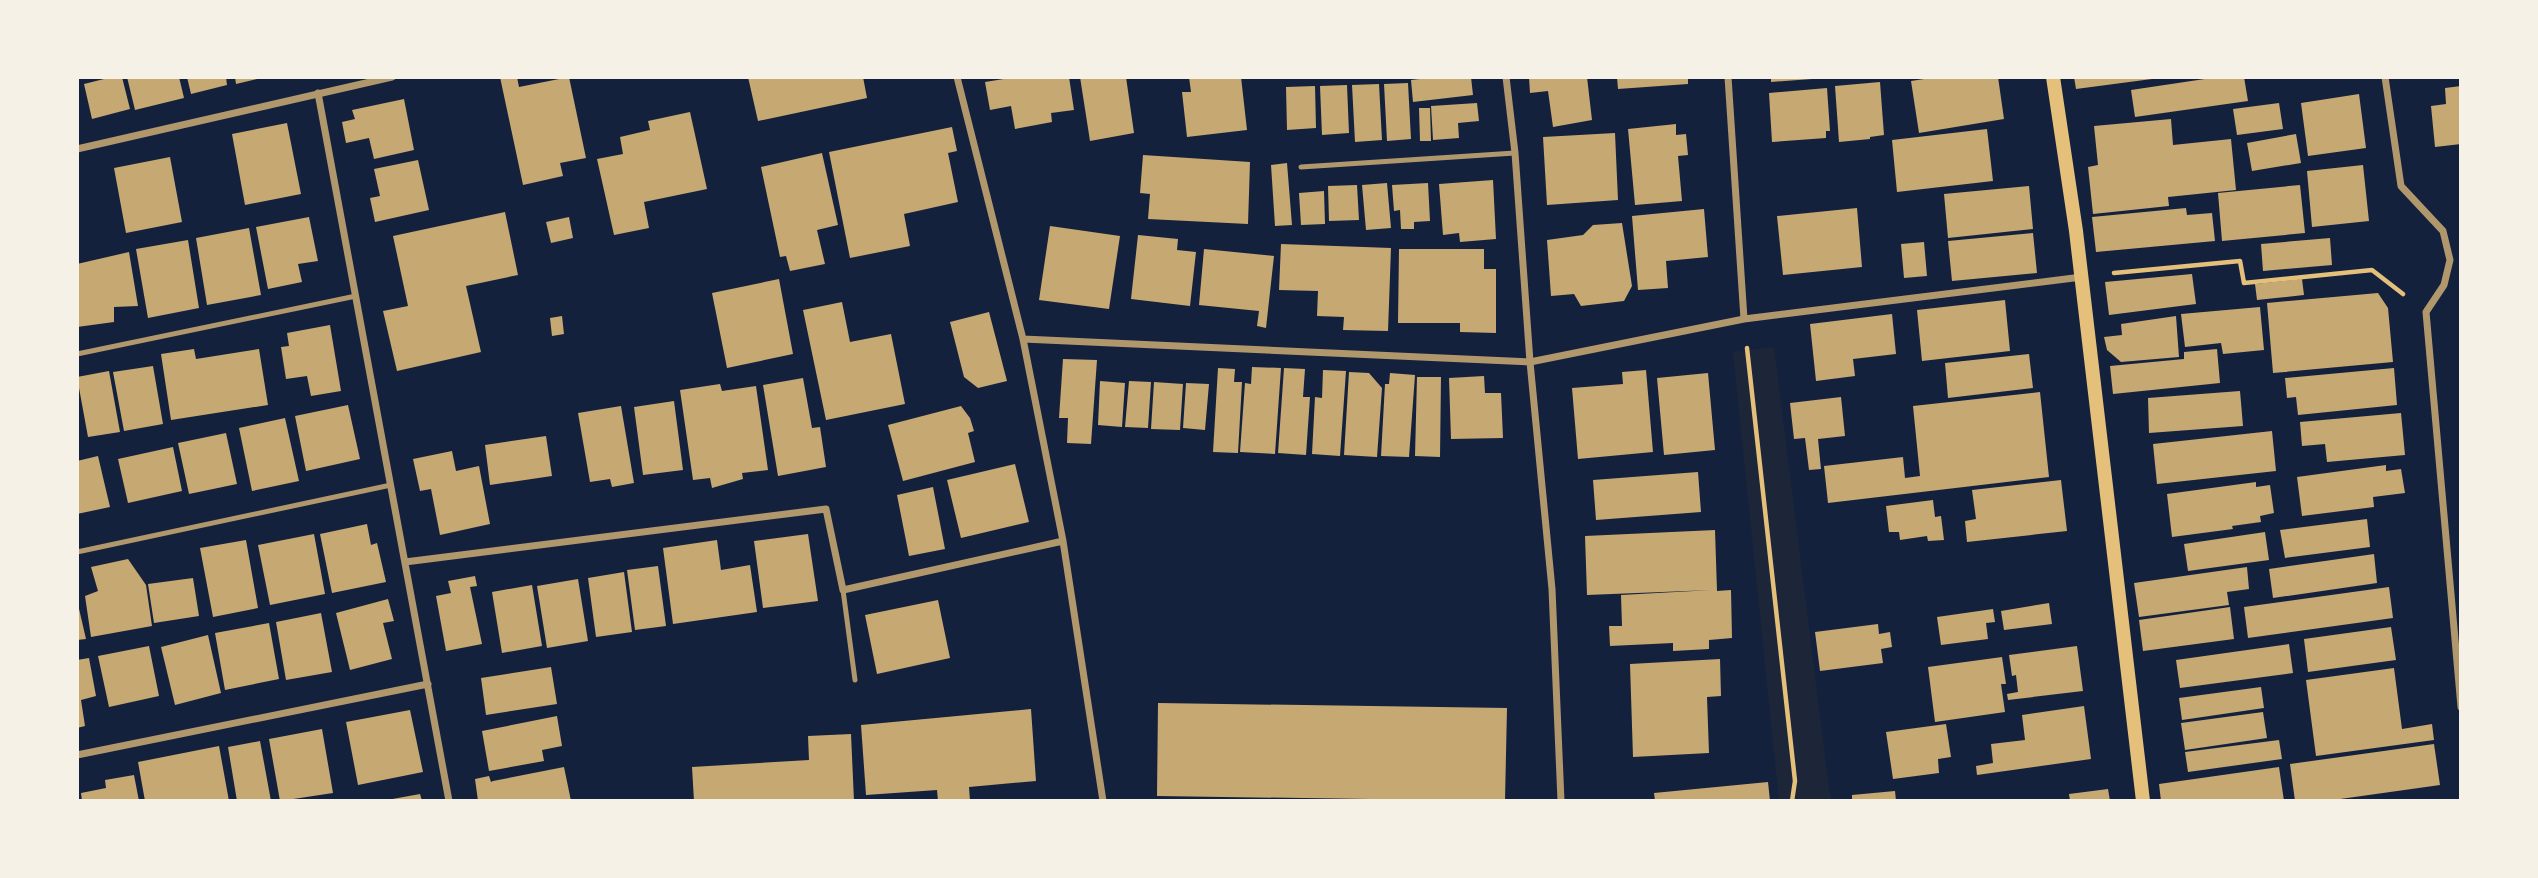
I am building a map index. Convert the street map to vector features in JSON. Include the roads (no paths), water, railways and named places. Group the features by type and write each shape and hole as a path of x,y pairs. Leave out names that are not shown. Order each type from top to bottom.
{"main road":[{"path":"2053,77 2082,277 2143,801"}],"street":[{"path":"77,149 392,77"},
{"path":"957,77 1023,339 1063,541 1103,801"},
{"path":"1506,77 1515,153 1530,362 1552,589 1561,801"},
{"path":"1728,77 1744,319"},
{"path":"2385,77 2401,186 2443,231 2450,260 2444,285 2426,312 2461,706"},
{"path":"318,93 449,801"},
{"path":"1023,339 1530,362 1744,319 2082,277"},
{"path":"405,562 826,509 843,590 1063,541"},
{"path":"77,755 428,684"}],"lane":[{"path":"1301,167 1515,153"},
{"path":"77,354 356,296"},
{"path":"77,552 391,485"},
{"path":"843,590 855,680"}]}
